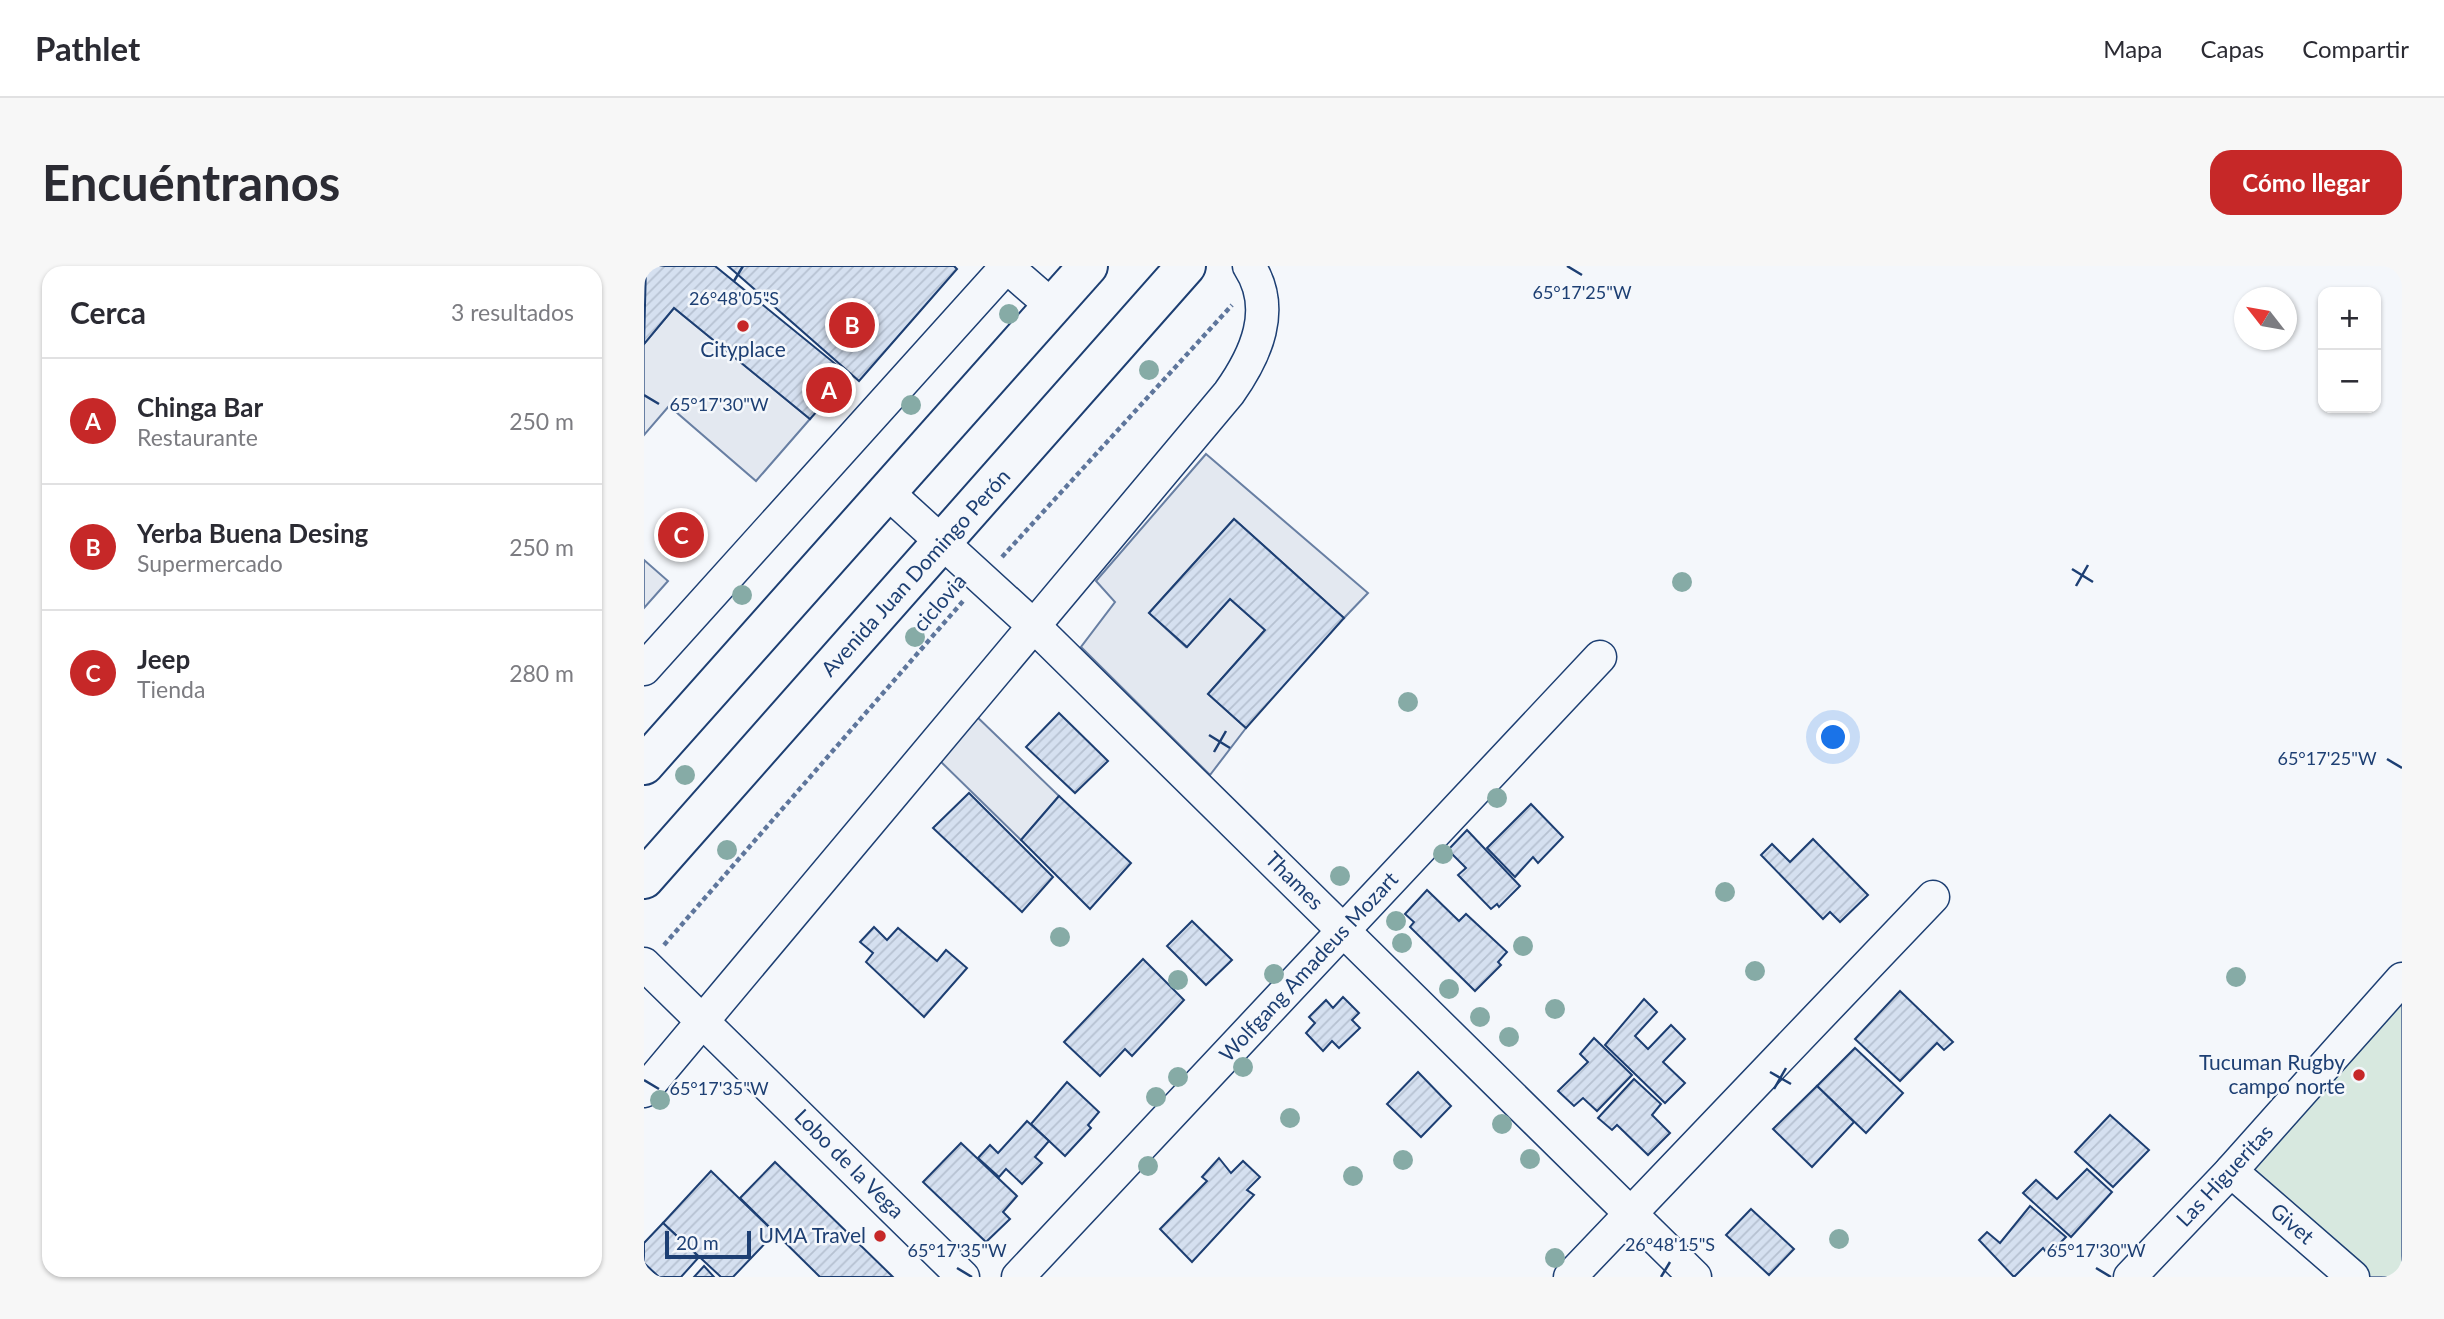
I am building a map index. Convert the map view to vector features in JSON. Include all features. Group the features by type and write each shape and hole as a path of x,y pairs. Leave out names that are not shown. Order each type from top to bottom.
{"main road":[{"path":"644,765 1088,266"},
{"name":"Avenida Juan Domingo Perón","path":"644,879 1186,266"}],"street":[{"path":"644,669 1007,266 1052,306"},
{"path":"644,1091 1036,628 1247,369 1258,342 1264,309 1253,272"},
{"name":"Thames","path":"887,492 1036,628 1695,1277"},
{"name":"Wolfgang Amadeus Mozart","path":"1018,1277 1600,657"},
{"path":"1570,1277 1933,897"},
{"name":"Lobo de la Vega","path":"645,965 963,1277"},
{"name":"Las Higueritas","path":"2130,1277 2231,1171 2402,979"},
{"name":"Givet","path":"2231,1171 2353,1277"}],"path":[{"name":"ciclovia","path":"645,965 1253,272"}],"shaded area":[{"path":"674,308 810,419 756,481 669,406 644,435 644,344"},
{"path":"1206,454 1368,593 1344,618 1234,519 1149,613 1186,647 1230,599 1265,630 1208,694 1246,728 1210,775 1081,647 1115,602 1096,581"},
{"path":"644,560 668,581 644,608"},
{"path":"972,712 1059,796 1021,840 935,756"},
{"name":"Tucuman Rugby campo norte","path":"2402,979 2402,1277 2354,1277 2231,1171"}],"building":[{"name":"Cityplace","path":"646,266 715,266 849,375 810,419 674,308 644,344"},
{"path":"728,266 954,266 957,269 859,381"},
{"path":"1234,519 1344,618 1246,728 1208,694 1265,630 1230,599 1187,647 1149,613"},
{"path":"1059,713 1108,761 1075,793 1026,747"},
{"path":"969,793 1053,877 1022,912 933,828"},
{"path":"1059,796 1131,863 1090,909 1021,840"},
{"path":"1531,804 1563,837 1538,863 1533,857 1515,877 1487,848"},
{"path":"1467,830 1520,886 1499,907 1497,904 1491,909 1458,875 1466,868 1448,850"},
{"path":"1813,839 1868,895 1840,922 1830,912 1823,919 1761,855 1772,844 1790,862"},
{"path":"1427,890 1459,921 1466,914 1507,952 1498,962 1501,965 1475,991 1410,927 1414,922 1405,914"},
{"path":"1192,921 1232,960 1206,985 1167,946"},
{"path":"874,927 887,940 898,928 937,961 946,950 967,968 924,1017 866,962 873,953 860,942"},
{"path":"1143,959 1184,1000 1132,1056 1125,1049 1100,1076 1064,1042"},
{"path":"1900,991 1953,1042 1944,1050 1937,1043 1900,1081 1855,1039"},
{"path":"1343,997 1359,1013 1352,1020 1360,1028 1339,1048 1332,1041 1323,1051 1306,1033 1315,1023 1309,1017 1326,1000 1333,1008"},
{"path":"1644,999 1657,1012 1635,1036 1648,1049 1671,1025 1685,1039 1663,1062 1685,1083 1665,1103 1605,1045"},
{"path":"1594,1038 1632,1075 1597,1111 1583,1098 1574,1106 1558,1091 1588,1062 1580,1054"},
{"path":"1855,1048 1903,1093 1866,1133 1817,1086"},
{"path":"1418,1072 1451,1106 1421,1137 1387,1104"},
{"path":"1634,1079 1661,1104 1652,1115 1670,1133 1648,1155 1617,1125 1612,1130 1598,1118"},
{"path":"1067,1082 1099,1112 1088,1125 1091,1128 1065,1156 1031,1124"},
{"path":"1817,1086 1854,1122 1812,1167 1773,1129"},
{"path":"2110,1115 2149,1150 2113,1187 2075,1152"},
{"path":"1027,1121 1049,1141 1035,1157 1042,1163 1022,1184 1006,1169 999,1177 978,1158 990,1145 998,1153"},
{"path":"961,1143 1017,1196 1003,1212 1010,1219 986,1242 923,1182"},
{"path":"1219,1158 1231,1173 1243,1161 1260,1177 1247,1190 1254,1195 1192,1262 1160,1229 1207,1181 1202,1177"},
{"path":"775,1162 893,1277 820,1277 740,1198"},
{"path":"2087,1169 2112,1192 2071,1237 2023,1193 2036,1180 2057,1199"},
{"path":"711,1171 775,1233 733,1277 721,1277 663,1223"},
{"path":"2030,1206 2066,1237 2048,1255 2043,1248 2014,1277 1979,1240 1987,1232 2000,1243"},
{"path":"1751,1209 1794,1249 1769,1275 1726,1235"},
{"path":"663,1223 699,1257 681,1277 659,1277 644,1263 644,1243"},
{"path":"704,1266 714,1277 694,1277"}],"place":[{"name":"Yerba Buena Desing","path":"852,325"},
{"name":"Cityplace","path":"743,326"},
{"name":"Chinga Bar","path":"829,390"},
{"name":"Jeep","path":"681,535"},
{"name":"Tucuman Rugby campo norte","path":"2359,1075"},
{"name":"UMA Travel","path":"880,1236"}]}
